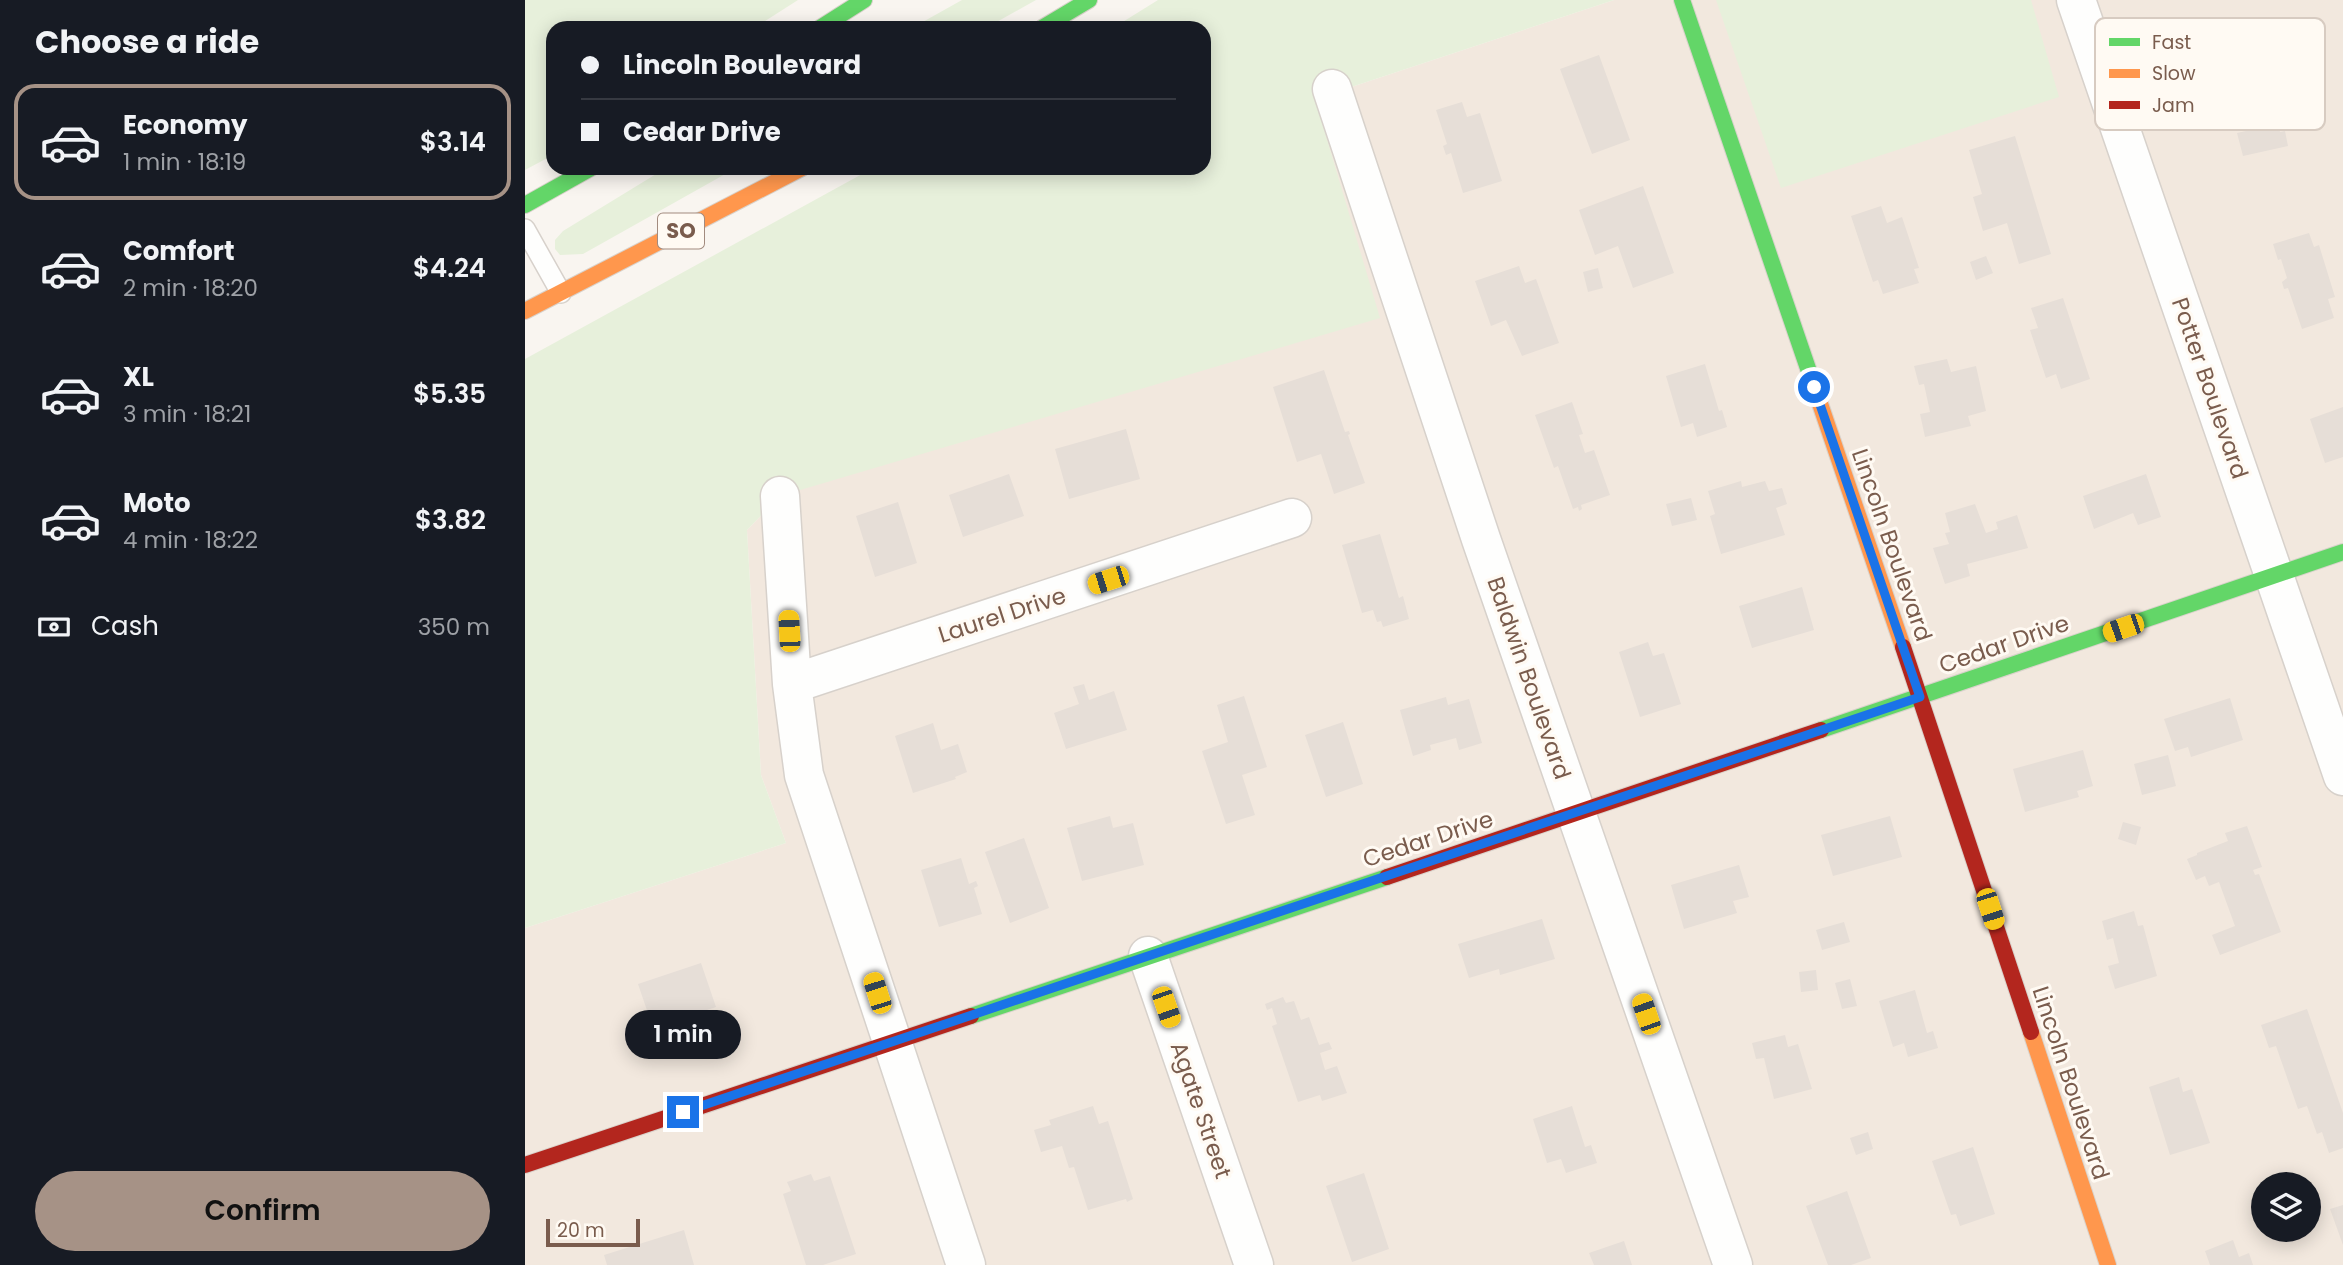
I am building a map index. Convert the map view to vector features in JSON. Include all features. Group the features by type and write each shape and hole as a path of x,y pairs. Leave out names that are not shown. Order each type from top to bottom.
{"main road":[{"path":"831,21 864,0"},
{"path":"1054,21 1089,0"},
{"name":"Lincoln Boulevard","path":"1682,0 1920,697 2108,1265"},
{"path":"525,205 579,175"},
{"name":"SO","path":"525,312 789,175"},
{"name":"Cedar Drive","path":"525,1165 1576,814 2343,552"}],"street":[{"name":"Potter Boulevard","path":"2076,0 2095,55"},
{"name":"Baldwin Boulevard","path":"1332,89 1481,540 1733,1265"},
{"name":"Potter Boulevard","path":"2121,130 2343,776"},
{"path":"781,496 792,684 804,775 966,1265"},
{"name":"Laurel Drive","path":"792,684 1292,519"},
{"name":"Agate Street","path":"1149,956 1254,1265"}],"lane":[{"path":"525,229 561,293"}],"shaded area":[{"path":"1614,0 2343,0 2343,1265 525,1265 525,928 786,843 761,775 747,530 780,496 1315,99"}],"green space":[{"path":"525,0 798,0 765,21 546,21 546,159 525,170"},
{"path":"962,0 1036,0 998,21 924,21"},
{"path":"1158,0 1614,0 1315,99 1380,318 780,496 747,530 761,775 786,843 525,928 525,359 860,175 1211,175 1211,21 1124,21"},
{"path":"1716,0 2031,0 2059,97 1781,188"},
{"path":"655,175 724,175 583,254 560,255 555,249 555,240 563,231"}],"building":[{"path":"1599,55 1630,140 1592,154 1560,69"},
{"path":"1462,102 1467,117 1480,113 1502,181 1463,193 1451,153 1446,155 1443,146 1447,144 1436,110"},
{"path":"2285,131 2288,146 2243,156 2237,133"},
{"path":"2015,136 2051,254 2019,264 2007,223 1983,231 1973,197 1982,194 1969,150"},
{"path":"1643,186 1674,273 1633,288 1618,246 1595,255 1579,210"},
{"path":"1881,206 1887,223 1902,217 1919,268 1914,269 1919,283 1883,294 1878,280 1873,282 1851,216"},
{"path":"2309,233 2314,247 2319,245 2335,297 2328,299 2334,318 2302,329 2288,288 2284,289 2282,282 2287,278 2273,244"},
{"path":"1986,256 1993,273 1976,280 1970,262"},
{"path":"1519,266 1525,283 1536,279 1559,343 1522,356 1506,320 1491,326 1475,281"},
{"path":"1598,268 1603,288 1588,292 1583,272"},
{"path":"2063,298 2090,379 2061,389 2056,374 2046,378 2030,330 2038,328 2031,308"},
{"path":"1947,359 1951,372 1976,366 1986,411 1968,416 1971,426 1925,437 1920,414 1930,412 1924,384 1919,385 1914,366"},
{"path":"1705,364 1719,411 1722,410 1727,427 1697,437 1693,423 1681,427 1666,376"},
{"path":"1324,370 1345,432 1349,431 1348,435 1365,483 1334,494 1321,454 1297,462 1273,387"},
{"path":"1572,402 1583,434 1579,435 1585,453 1594,450 1610,495 1581,505 1582,509 1579,511 1578,507 1573,509 1558,466 1554,468 1535,415"},
{"path":"2343,407 2343,457 2325,463 2310,419"},
{"path":"1126,429 1140,479 1069,499 1055,449"},
{"path":"1009,474 1024,516 963,537 949,495"},
{"path":"2146,474 2161,517 2138,525 2133,513 2094,529 2083,496"},
{"path":"1741,481 1742,487 1765,481 1769,491 1782,488 1787,504 1776,508 1785,535 1721,554 1710,516 1715,514 1708,491"},
{"path":"1691,498 1697,520 1672,526 1666,504"},
{"path":"898,502 917,563 875,577 856,516"},
{"path":"1975,504 1986,533 1998,529 1996,522 2017,515 2028,548 1967,564 1970,576 1945,584 1933,548 1949,544 1945,533 1950,532 1945,513"},
{"path":"1380,534 1399,598 1403,596 1409,619 1383,627 1381,621 1377,622 1373,610 1362,613 1342,545"},
{"path":"1802,587 1814,630 1752,648 1739,606"},
{"path":"1648,642 1653,656 1664,653 1681,704 1640,717 1619,652"},
{"path":"1084,684 1089,700 1114,691 1127,730 1066,749 1054,713 1079,704 1073,687"},
{"path":"1244,696 1267,767 1242,775 1255,815 1226,824 1202,751 1228,742 1217,705"},
{"path":"1446,697 1448,705 1469,699 1482,743 1459,750 1456,738 1430,745 1431,750 1413,756 1400,710"},
{"path":"2230,698 2243,740 2191,757 2188,747 2175,751 2164,719"},
{"path":"1343,722 1363,784 1326,797 1305,735"},
{"path":"933,723 941,750 958,744 967,772 955,777 956,779 913,793 895,736"},
{"path":"2083,750 2093,786 2077,791 2079,797 2025,812 2013,769"},
{"path":"2168,755 2176,786 2142,795 2134,764"},
{"path":"1110,816 1113,828 1133,823 1144,865 1082,881 1067,828"},
{"path":"1890,816 1902,857 1833,876 1821,835"},
{"path":"2123,822 2141,827 2136,845 2118,839"},
{"path":"2247,826 2262,867 2253,870 2255,875 2259,874 2281,932 2220,955 2212,935 2235,926 2219,882 2209,886 2205,876 2196,880 2187,859 2228,841 2225,833"},
{"path":"1024,838 1049,908 1010,923 985,852"},
{"path":"961,858 969,884 976,881 978,886 974,888 982,914 939,927 921,870"},
{"path":"1739,865 1749,897 1733,901 1737,913 1684,929 1671,885"},
{"path":"2134,911 2138,926 2143,925 2157,976 2115,989 2108,966 2119,963 2113,938 2107,940 2102,921"},
{"path":"1542,919 1555,959 1500,975 1499,969 1469,978 1458,944"},
{"path":"1844,922 1850,942 1822,950 1816,930"},
{"path":"701,963 716,1007 653,1028 638,984"},
{"path":"1816,970 1818,990 1801,992 1799,972"},
{"path":"1850,979 1857,1006 1842,1009 1835,983"},
{"path":"1915,990 1927,1033 1933,1031 1938,1048 1908,1057 1904,1043 1893,1047 1879,1001"},
{"path":"1283,997 1286,1003 1294,1001 1301,1020 1309,1017 1319,1045 1329,1042 1332,1049 1320,1053 1325,1070 1337,1066 1347,1093 1322,1101 1320,1095 1298,1102 1272,1026 1277,1024 1272,1008 1267,1010 1265,1004"},
{"path":"2307,1009 2343,1113 2343,1148 2329,1153 2322,1132 2317,1134 2307,1106 2298,1109 2276,1046 2269,1048 2261,1025"},
{"path":"1785,1035 1788,1047 1798,1044 1812,1089 1774,1099 1764,1058 1756,1059 1752,1043"},
{"path":"2179,1077 2183,1092 2192,1089 2210,1143 2170,1155 2149,1087"},
{"path":"1093,1106 1099,1124 1108,1121 1133,1199 1088,1210 1074,1167 1069,1168 1062,1146 1041,1152 1034,1130 1051,1125 1049,1120"},
{"path":"1572,1106 1585,1147 1591,1145 1597,1163 1566,1173 1561,1159 1547,1163 1533,1119"},
{"path":"1868,1132 1873,1149 1856,1155 1850,1138"},
{"path":"1973,1147 1995,1214 1960,1226 1956,1214 1951,1215 1932,1161"},
{"path":"1364,1173 1389,1249 1352,1262 1326,1186"},
{"path":"811,1174 814,1181 830,1176 856,1254 823,1265 806,1265 783,1194 791,1191 787,1182"},
{"path":"1847,1191 1871,1258 1851,1265 1828,1265 1806,1206"},
{"path":"2343,1205 2343,1245 2330,1209"},
{"path":"684,1230 694,1265 607,1265 604,1255"},
{"path":"2233,1240 2239,1257 2249,1253 2253,1265 2210,1265 2205,1251"},
{"path":"1624,1241 1632,1265 1594,1265 1589,1253"}],"traffic: fast":[{"path":"831,21 864,0"},
{"path":"1054,21 1089,0"},
{"path":"1682,0 1815,389"},
{"path":"525,205 579,175"},
{"path":"1821,730 2343,552"},
{"path":"971,1016 1387,877"}],"traffic: slow":[{"path":"525,311 788,175"},
{"path":"1815,389 1903,647"},
{"path":"2031,1032 2108,1265"}],"traffic: jam":[{"path":"1903,647 2031,1032"},
{"path":"1387,877 1821,730"},
{"path":"525,1165 971,1016"}],"route":[{"path":"683,1112 1920,697 1814,387"}]}
